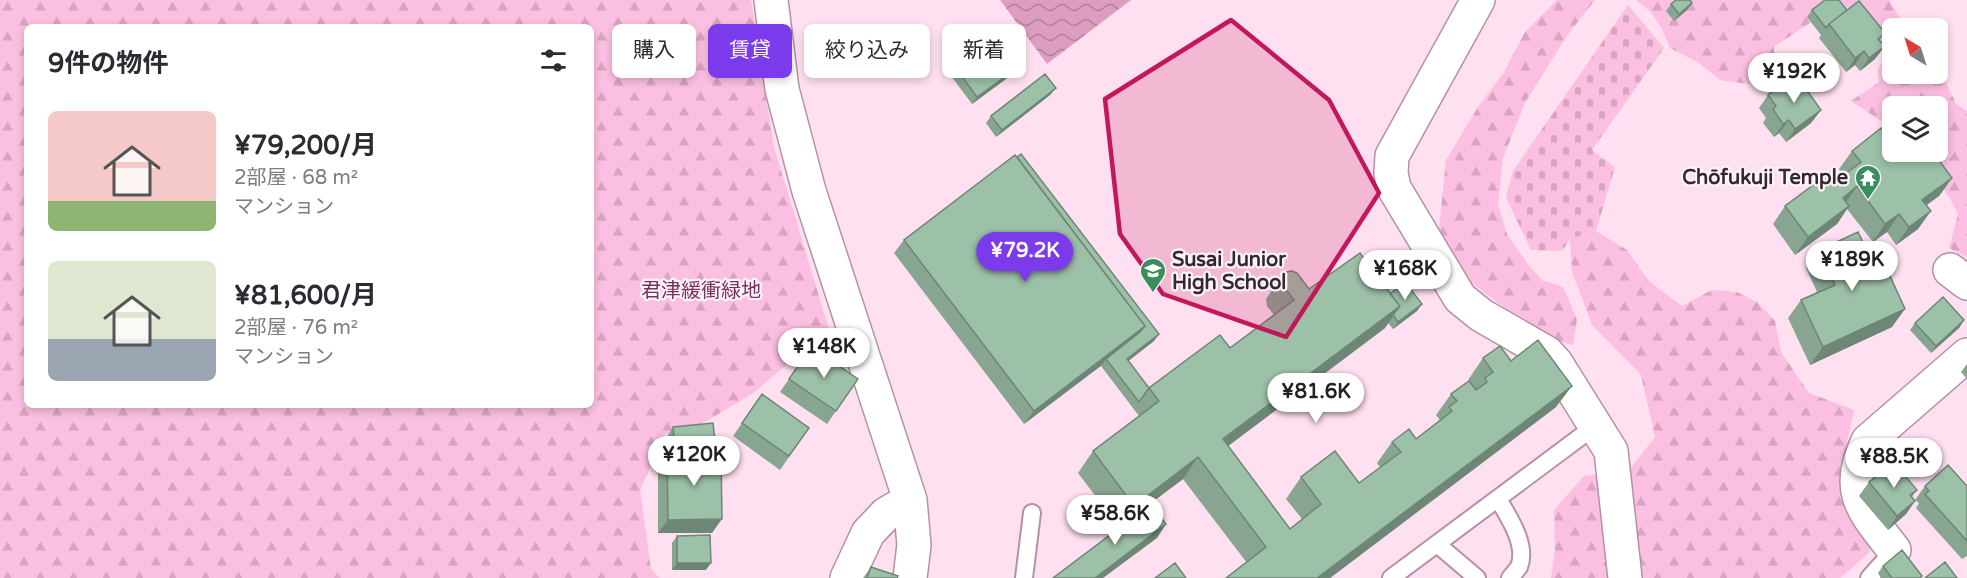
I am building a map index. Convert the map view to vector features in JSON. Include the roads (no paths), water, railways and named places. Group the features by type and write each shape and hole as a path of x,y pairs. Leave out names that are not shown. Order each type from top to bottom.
{"street":[{"path":"771,0 782,89 809,191 910,501 914,544 910,578"},
{"path":"1478,0 1392,156 1391,173 1394,188 1460,298 1481,315 1547,352 1611,451 1624,578"},
{"path":"1893,550 1859,501 1856,490 1861,455 1868,441 1967,355"},
{"path":"847,578 868,533 886,514 910,501"}],"lane":[{"path":"1391,578 1595,426"},
{"path":"1498,499 1511,519 1518,537 1519,567 1510,578"},
{"path":"1023,578 1032,513"},
{"path":"1437,544 1478,578"},
{"path":"1869,578 1893,550"}],"water":[{"path":"1000,0 1131,0 1047,64 1026,35 1026,24 1018,24"}],"place":[{"name":"Chōfukuji Temple","path":"1868,201"},
{"name":"Susai Junior High School","path":"1153,294"}],"park label":[{"name":"君津緩衝緑地","path":"701,291"}]}
